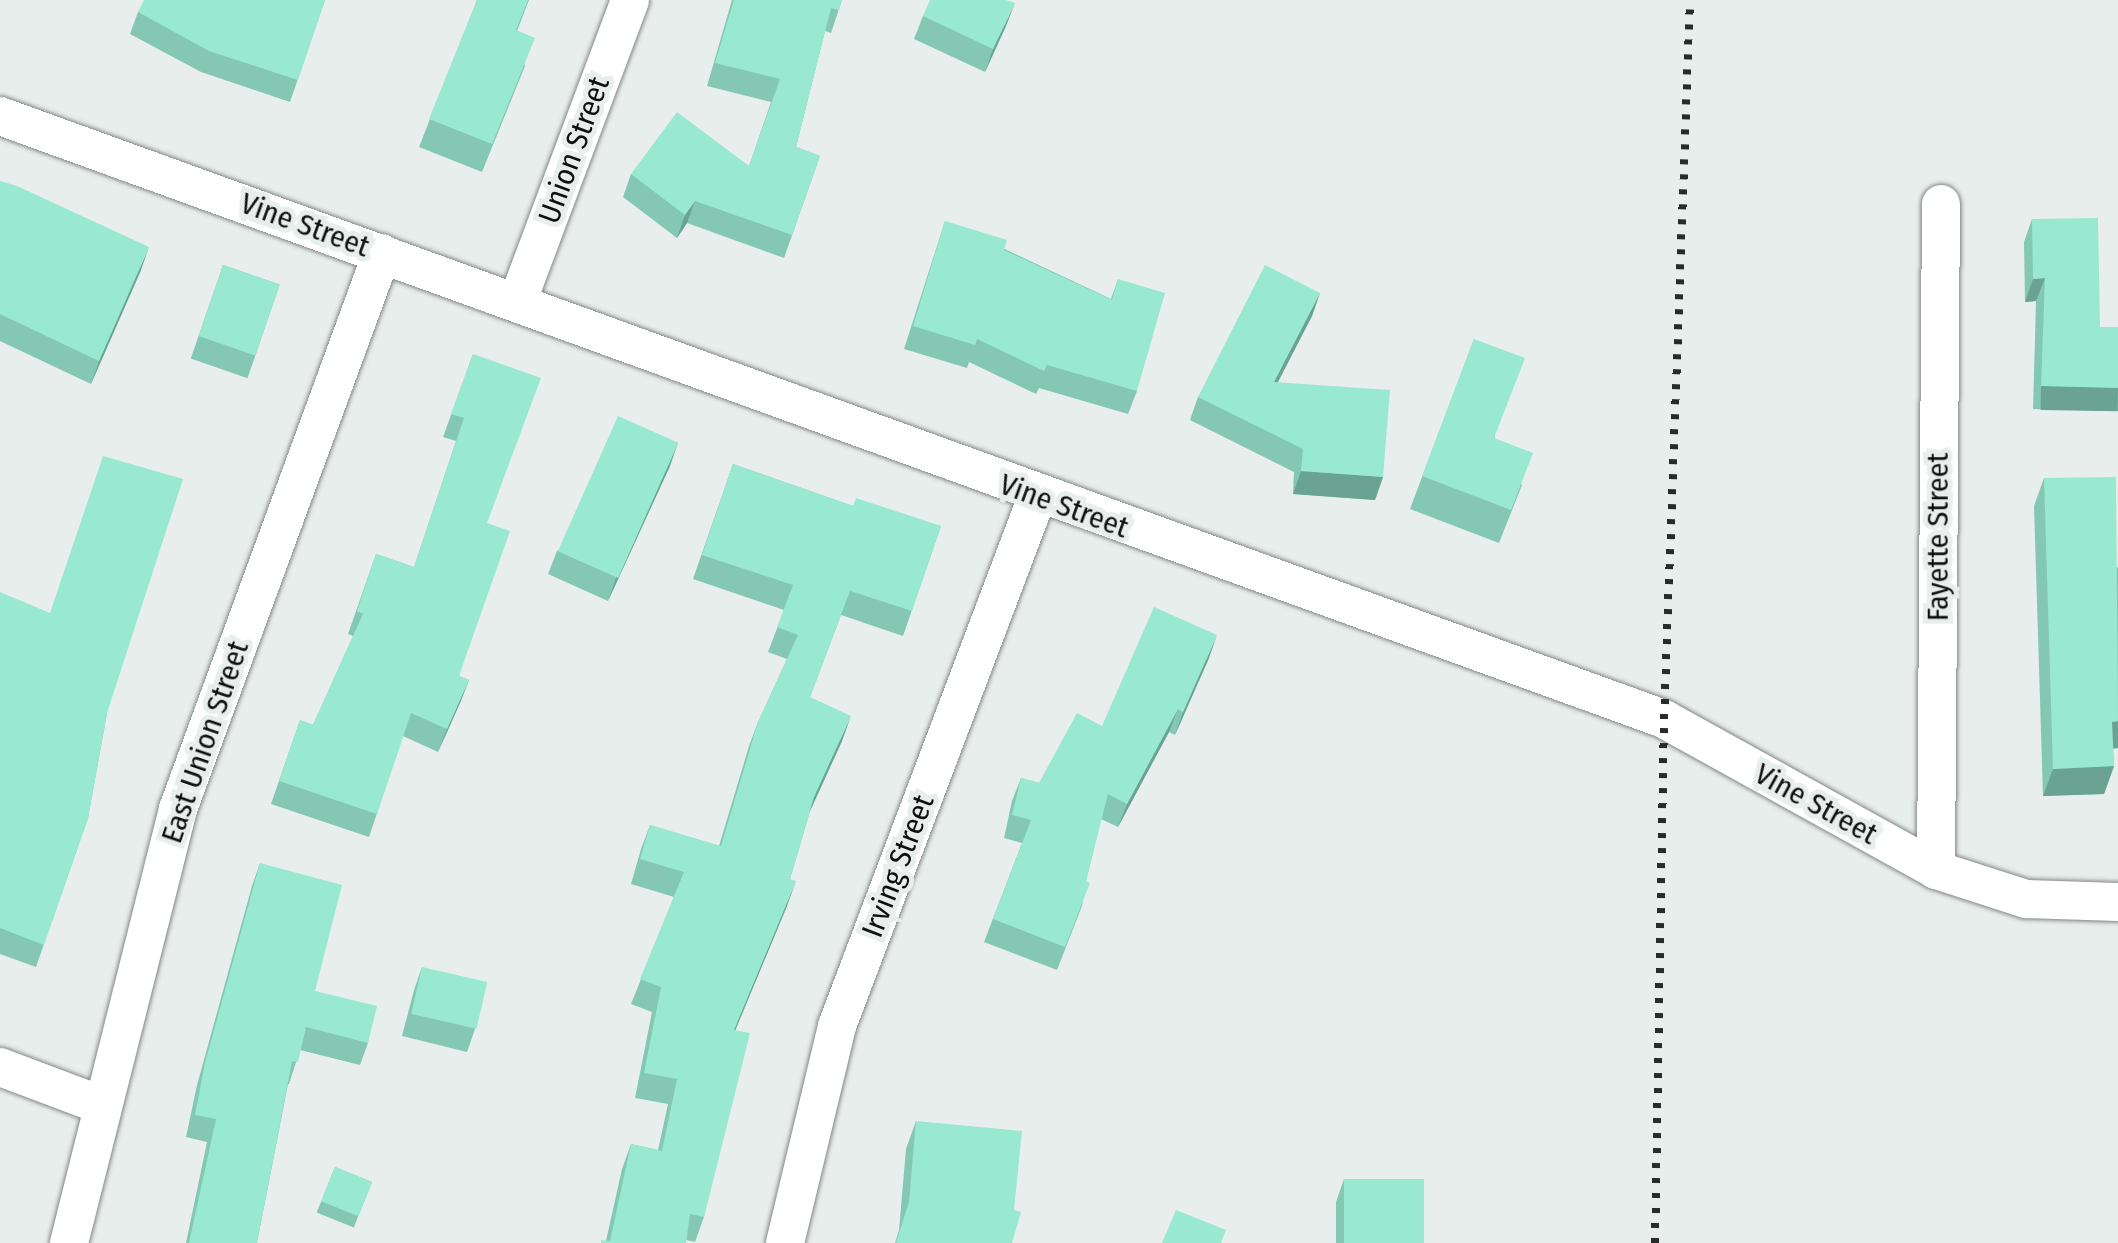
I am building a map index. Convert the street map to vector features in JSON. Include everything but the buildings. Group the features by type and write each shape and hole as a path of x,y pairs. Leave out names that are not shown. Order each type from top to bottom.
{"street":[{"name":"Union Street","path":"518,300 630,0"},
{"name":"Vine Street","path":"0,116 518,300 1038,498 1664,719 1936,870 2026,899 2118,902"},
{"name":"Fayette Street","path":"1936,870 1941,204"},
{"name":"East Union Street","path":"69,1243 178,809 382,253"},
{"name":"Irving Street","path":"785,1243 836,1026 1038,498"},
{"path":"0,1067 102,1105"}],"railway":[{"path":"1655,1243 1664,719 1690,0"}]}
